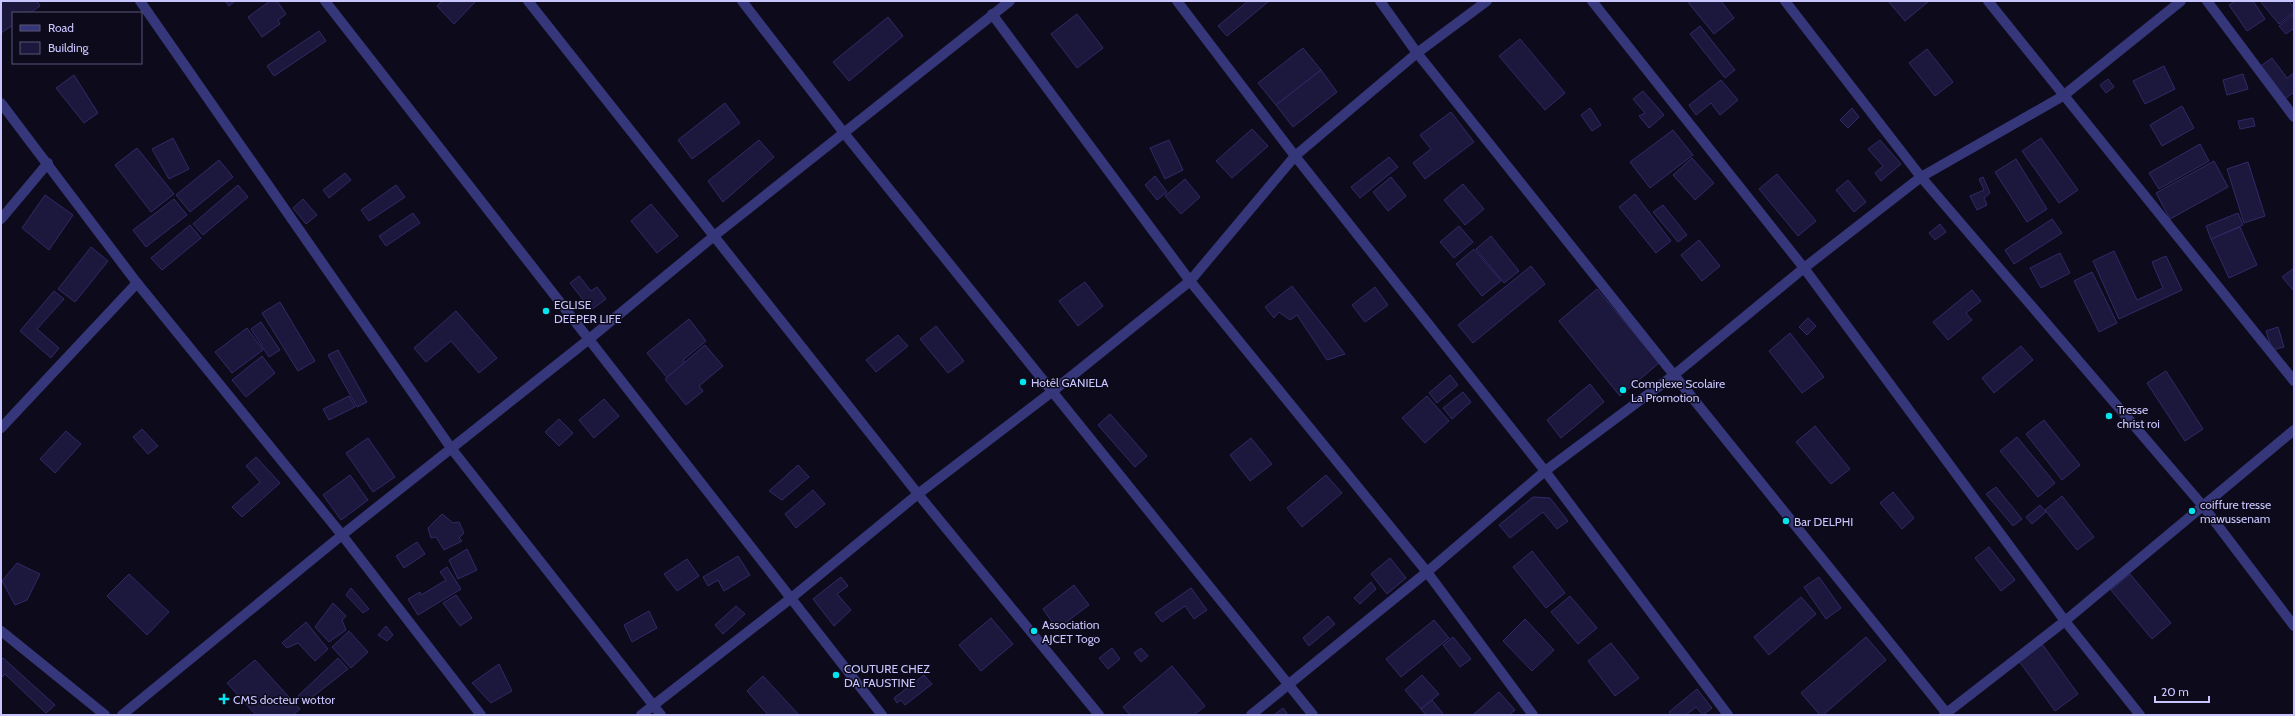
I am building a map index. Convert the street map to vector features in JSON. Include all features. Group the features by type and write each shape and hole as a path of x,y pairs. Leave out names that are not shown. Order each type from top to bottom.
{"street":[{"path":"140,1 451,448 661,715"},
{"path":"325,1 882,715"},
{"path":"528,1 918,494 1099,715"},
{"path":"742,1 844,133 1313,715"},
{"path":"122,715 342,534 588,340 714,236 1010,1"},
{"path":"1177,1 1295,156 1545,471 1728,715"},
{"path":"1380,1 1417,54 1946,714 2065,621 2294,430"},
{"path":"641,715 790,599 918,494 1053,391 1190,281 1295,156 1417,54 1487,1"},
{"path":"1592,1 1804,268 2065,621 2140,715"},
{"path":"1785,1 1921,177 2203,506 2294,626"},
{"path":"1988,1 2294,381"},
{"path":"1251,715 1289,686 1427,572 1545,471 1674,375 1804,268 1921,177 2063,96 2182,1"},
{"path":"2206,1 2294,117"},
{"path":"992,14 1190,281 1427,572 1532,715"},
{"path":"1,103 48,163 137,283 342,534 481,715"},
{"path":"1,219 48,163"},
{"path":"1,428 137,283"},
{"path":"1,631 105,715"}],"building":[{"path":"1,1 37,1 40,6 31,12 12,12 12,26 1,33"},
{"path":"225,1 235,1 229,6"},
{"path":"270,1 277,1 286,14 278,20 280,24 262,37 248,17"},
{"path":"442,1 476,1 454,24 437,6"},
{"path":"1248,1 1269,1 1227,36 1218,26"},
{"path":"1687,1 1721,1 1734,18 1714,34"},
{"path":"1888,1 1929,1 1905,21"},
{"path":"2235,1 2253,1 2265,19 2247,31 2229,5"},
{"path":"2260,1 2289,1 2294,7 2294,12 2279,24"},
{"path":"1077,14 1103,48 1077,68 1051,34"},
{"path":"2294,14 2294,28 2286,34 2279,26"},
{"path":"888,17 903,36 849,81 833,62"},
{"path":"1700,26 1735,70 1725,78 1690,34"},
{"path":"319,31 326,41 274,76 267,66"},
{"path":"1520,39 1565,93 1545,110 1499,56"},
{"path":"1303,48 1321,70 1276,105 1258,83"},
{"path":"1927,49 1953,82 1935,96 1909,63"},
{"path":"2272,58 2287,78 2294,73 2294,92 2282,101 2258,68"},
{"path":"2164,66 2175,89 2145,104 2133,81"},
{"path":"1321,70 1337,92 1293,127 1276,105"},
{"path":"2243,74 2248,89 2227,95 2223,80"},
{"path":"74,75 98,113 84,123 56,88"},
{"path":"2108,79 2114,87 2106,93 2100,85"},
{"path":"1721,80 1738,100 1720,115 1711,103 1696,115 1689,105"},
{"path":"1643,91 1664,115 1649,128 1639,116 1645,113 1633,99"},
{"path":"725,103 740,123 692,159 678,140"},
{"path":"2182,106 2194,128 2162,146 2150,125"},
{"path":"1590,108 1601,125 1592,131 1581,115"},
{"path":"1852,108 1859,117 1848,128 1840,120"},
{"path":"1451,112 1474,142 1425,179 1413,163 1431,149 1420,135"},
{"path":"2253,118 2255,126 2240,129 2238,121"},
{"path":"1252,129 1268,146 1232,178 1216,161"},
{"path":"1673,130 1693,155 1650,188 1630,162"},
{"path":"173,138 189,169 169,179 152,149"},
{"path":"2041,138 2078,190 2059,203 2022,151"},
{"path":"759,140 774,157 723,202 708,181"},
{"path":"1169,140 1183,170 1165,179 1150,148"},
{"path":"1880,140 1901,164 1881,181 1875,173 1883,166 1868,149"},
{"path":"2200,144 2209,161 2159,189 2149,173"},
{"path":"137,148 174,194 151,212 115,165"},
{"path":"1389,157 1398,167 1360,198 1351,187"},
{"path":"1692,158 1714,183 1695,200 1673,175"},
{"path":"2016,159 2047,209 2027,222 1995,172"},
{"path":"219,160 233,177 190,212 176,195"},
{"path":"2214,161 2228,187 2170,219 2156,193"},
{"path":"2248,162 2265,216 2244,223 2227,169"},
{"path":"345,173 351,180 329,198 323,190"},
{"path":"1777,174 1816,221 1798,236 1759,189"},
{"path":"1155,176 1167,192 1157,200 1145,185"},
{"path":"1391,177 1406,196 1388,211 1373,192"},
{"path":"1983,177 1990,193 1984,198 1987,205 1977,210 1970,196 1984,190 1979,179"},
{"path":"1185,179 1200,197 1181,214 1165,196"},
{"path":"1848,180 1866,202 1854,212 1836,190"},
{"path":"1463,184 1484,209 1465,225 1444,200"},
{"path":"238,185 248,197 203,235 193,224"},
{"path":"396,185 405,197 369,221 361,210"},
{"path":"1635,194 1671,241 1656,253 1619,207"},
{"path":"45,195 73,215 49,250 22,228"},
{"path":"174,199 187,215 146,247 133,230"},
{"path":"303,199 317,215 306,224 293,208"},
{"path":"651,204 678,236 657,253 631,221"},
{"path":"1663,205 1687,235 1678,242 1653,212"},
{"path":"413,213 420,223 386,246 379,236"},
{"path":"2238,213 2243,225 2211,239 2206,226"},
{"path":"2052,219 2062,233 2014,264 2005,250"},
{"path":"1940,224 1946,232 1935,240 1929,233"},
{"path":"190,225 201,238 162,270 151,258"},
{"path":"1459,226 1473,242 1454,258 1440,242"},
{"path":"2240,227 2257,265 2229,278 2211,239"},
{"path":"1491,236 1519,271 1504,283 1476,249"},
{"path":"1699,240 1720,266 1702,281 1681,255"},
{"path":"91,247 108,261 75,302 58,289"},
{"path":"1474,249 1501,281 1482,296 1456,264"},
{"path":"2114,251 2137,300 2163,288 2152,262 2166,256 2182,290 2119,319 2093,261"},
{"path":"2060,253 2070,273 2041,288 2030,268"},
{"path":"1531,266 1545,284 1473,343 1458,325"},
{"path":"2294,268 2294,291 2282,277"},
{"path":"2092,272 2117,323 2099,332 2074,281"},
{"path":"579,276 591,291 597,287 606,299 591,310 570,283"},
{"path":"1085,282 1103,306 1078,326 1059,301"},
{"path":"1292,286 1345,354 1327,360 1297,315 1290,320 1279,312 1274,318 1265,307"},
{"path":"1375,287 1388,305 1365,322 1352,305"},
{"path":"1597,289 1659,363 1620,396 1559,321"},
{"path":"1972,290 1981,301 1966,313 1972,320 1948,340 1933,322"},
{"path":"54,291 64,299 37,329 59,348 51,358 20,331"},
{"path":"280,302 315,361 298,371 262,313"},
{"path":"456,311 497,358 479,373 451,341 426,362 414,348"},
{"path":"1808,318 1816,326 1807,335 1799,327"},
{"path":"689,319 706,341 683,360 688,366 669,380 647,353"},
{"path":"261,322 280,350 269,357 251,329"},
{"path":"936,326 964,361 948,373 920,339"},
{"path":"2278,327 2284,347 2272,350 2266,331"},
{"path":"247,328 263,350 232,373 215,352"},
{"path":"1790,333 1824,377 1802,393 1769,351"},
{"path":"898,335 908,346 876,372 866,360"},
{"path":"705,345 723,366 699,386 703,391 686,405 665,379"},
{"path":"2021,346 2033,360 1994,393 1982,378"},
{"path":"338,350 367,402 357,407 328,355"},
{"path":"262,356 275,373 246,397 232,380"},
{"path":"2166,371 2203,429 2185,441 2147,383"},
{"path":"1450,375 1458,385 1437,403 1429,393"},
{"path":"1590,384 1604,402 1561,438 1547,420"},
{"path":"1463,392 1471,402 1452,419 1443,408"},
{"path":"349,396 355,407 329,420 323,409"},
{"path":"1427,396 1449,421 1425,443 1402,418"},
{"path":"604,399 619,416 594,438 579,420"},
{"path":"1110,414 1147,456 1135,467 1098,425"},
{"path":"559,419 573,433 559,446 545,432"},
{"path":"2044,420 2080,465 2062,480 2026,434"},
{"path":"1815,426 1850,469 1831,484 1796,442"},
{"path":"142,429 158,446 148,454 133,437"},
{"path":"66,431 81,444 55,473 40,459"},
{"path":"2017,437 2055,483 2038,497 2000,451"},
{"path":"368,438 395,477 373,492 346,453"},
{"path":"1251,438 1272,464 1250,481 1230,455"},
{"path":"256,457 280,483 242,517 232,507 260,482 246,466"},
{"path":"798,465 809,477 782,500 769,491"},
{"path":"350,475 368,500 341,520 323,495"},
{"path":"1326,475 1342,493 1302,527 1287,508"},
{"path":"1996,487 2022,519 2013,526 1986,494"},
{"path":"813,490 825,504 796,528 785,514"},
{"path":"1893,492 1914,518 1902,529 1880,503"},
{"path":"2062,496 2094,537 2077,550 2045,510"},
{"path":"1533,497 1550,498 1568,521 1557,529 1543,512 1510,538 1499,525"},
{"path":"2040,505 2046,512 2032,524 2026,517"},
{"path":"442,514 453,523 459,522 464,533 459,538 462,541 444,550 436,537 431,538 428,528"},
{"path":"417,542 425,554 404,568 396,556"},
{"path":"1989,547 2015,580 2001,591 1975,558"},
{"path":"467,549 477,570 458,579 449,560"},
{"path":"1532,551 1565,593 1546,608 1513,567"},
{"path":"738,556 750,575 724,591 718,580 708,586 703,577"},
{"path":"1390,558 1406,578 1387,594 1371,574"},
{"path":"687,559 699,576 677,591 664,574"},
{"path":"17,563 40,574 27,600 15,605 2,581"},
{"path":"447,567 461,589 418,615 408,599 420,592 421,595 446,580 440,572"},
{"path":"129,574 169,612 147,635 107,596"},
{"path":"2130,574 2171,623 2152,639 2111,590"},
{"path":"841,577 848,586 837,594 851,610 834,626 813,599"},
{"path":"1819,577 1841,608 1826,619 1804,587"},
{"path":"1371,582 1376,589 1360,604 1354,598"},
{"path":"1074,585 1089,605 1057,629 1043,609"},
{"path":"351,588 369,609 363,613 346,595"},
{"path":"1191,588 1207,610 1194,619 1185,606 1162,622 1155,613"},
{"path":"456,595 472,618 460,626 443,603"},
{"path":"1570,596 1597,628 1578,644 1551,612"},
{"path":"1801,597 1816,614 1769,655 1754,637"},
{"path":"333,603 346,616 342,620 346,630 329,642 315,627"},
{"path":"736,606 745,614 723,634 715,625"},
{"path":"649,611 657,628 632,642 624,625"},
{"path":"1328,616 1335,624 1309,646 1303,638"},
{"path":"991,618 1013,644 981,671 959,645"},
{"path":"1525,619 1554,650 1532,671 1503,641"},
{"path":"1434,620 1449,638 1401,677 1386,659"},
{"path":"306,622 328,649 315,661 298,643 287,648 282,643"},
{"path":"386,626 393,635 387,641 378,635"},
{"path":"349,631 368,652 351,668 332,647"},
{"path":"1453,637 1471,659 1460,667 1443,645"},
{"path":"1866,637 1886,660 1823,715 1820,715 1801,693"},
{"path":"1611,643 1639,678 1615,696 1588,661"},
{"path":"2042,644 2078,694 2055,711 2019,661"},
{"path":"1112,648 1120,659 1108,669 1099,658"},
{"path":"1141,648 1148,656 1141,662 1134,653"},
{"path":"3,658 55,705 46,713 5,674 1,678 1,660"},
{"path":"338,658 348,669 306,702 298,696"},
{"path":"255,660 300,709 293,715 256,715 227,683"},
{"path":"499,664 512,691 491,703 472,683"},
{"path":"1172,666 1205,706 1194,715 1130,715 1123,707"},
{"path":"924,675 932,684 905,705 901,700 897,703 894,698"},
{"path":"1422,675 1439,694 1421,709 1405,690"},
{"path":"763,676 799,715 768,715 747,691"},
{"path":"1697,689 1712,708 1703,715 1696,707 1686,715 1671,715 1669,712"},
{"path":"1499,692 1515,710 1509,715 1473,715"},
{"path":"1432,700 1444,715 1426,715 1421,709"},
{"path":"1283,708 1288,715 1274,715"}],"place":[{"name":"EGLISE DEEPER LIFE","path":"546,311"},
{"name":"Hotêl GANIELA","path":"1023,382"},
{"name":"Complexe Scolaire La Promotion","path":"1623,390"},
{"name":"Tresse christ roi","path":"2109,416"},
{"name":"coiffure tresse mawussenam","path":"2192,511"},
{"name":"Bar DELPHI","path":"1786,521"},
{"name":"Association AJCET Togo","path":"1034,631"},
{"name":"COUTURE CHEZ DA FAUSTINE","path":"836,675"},
{"name":"CMS docteur wottor","path":"224,699"}]}
